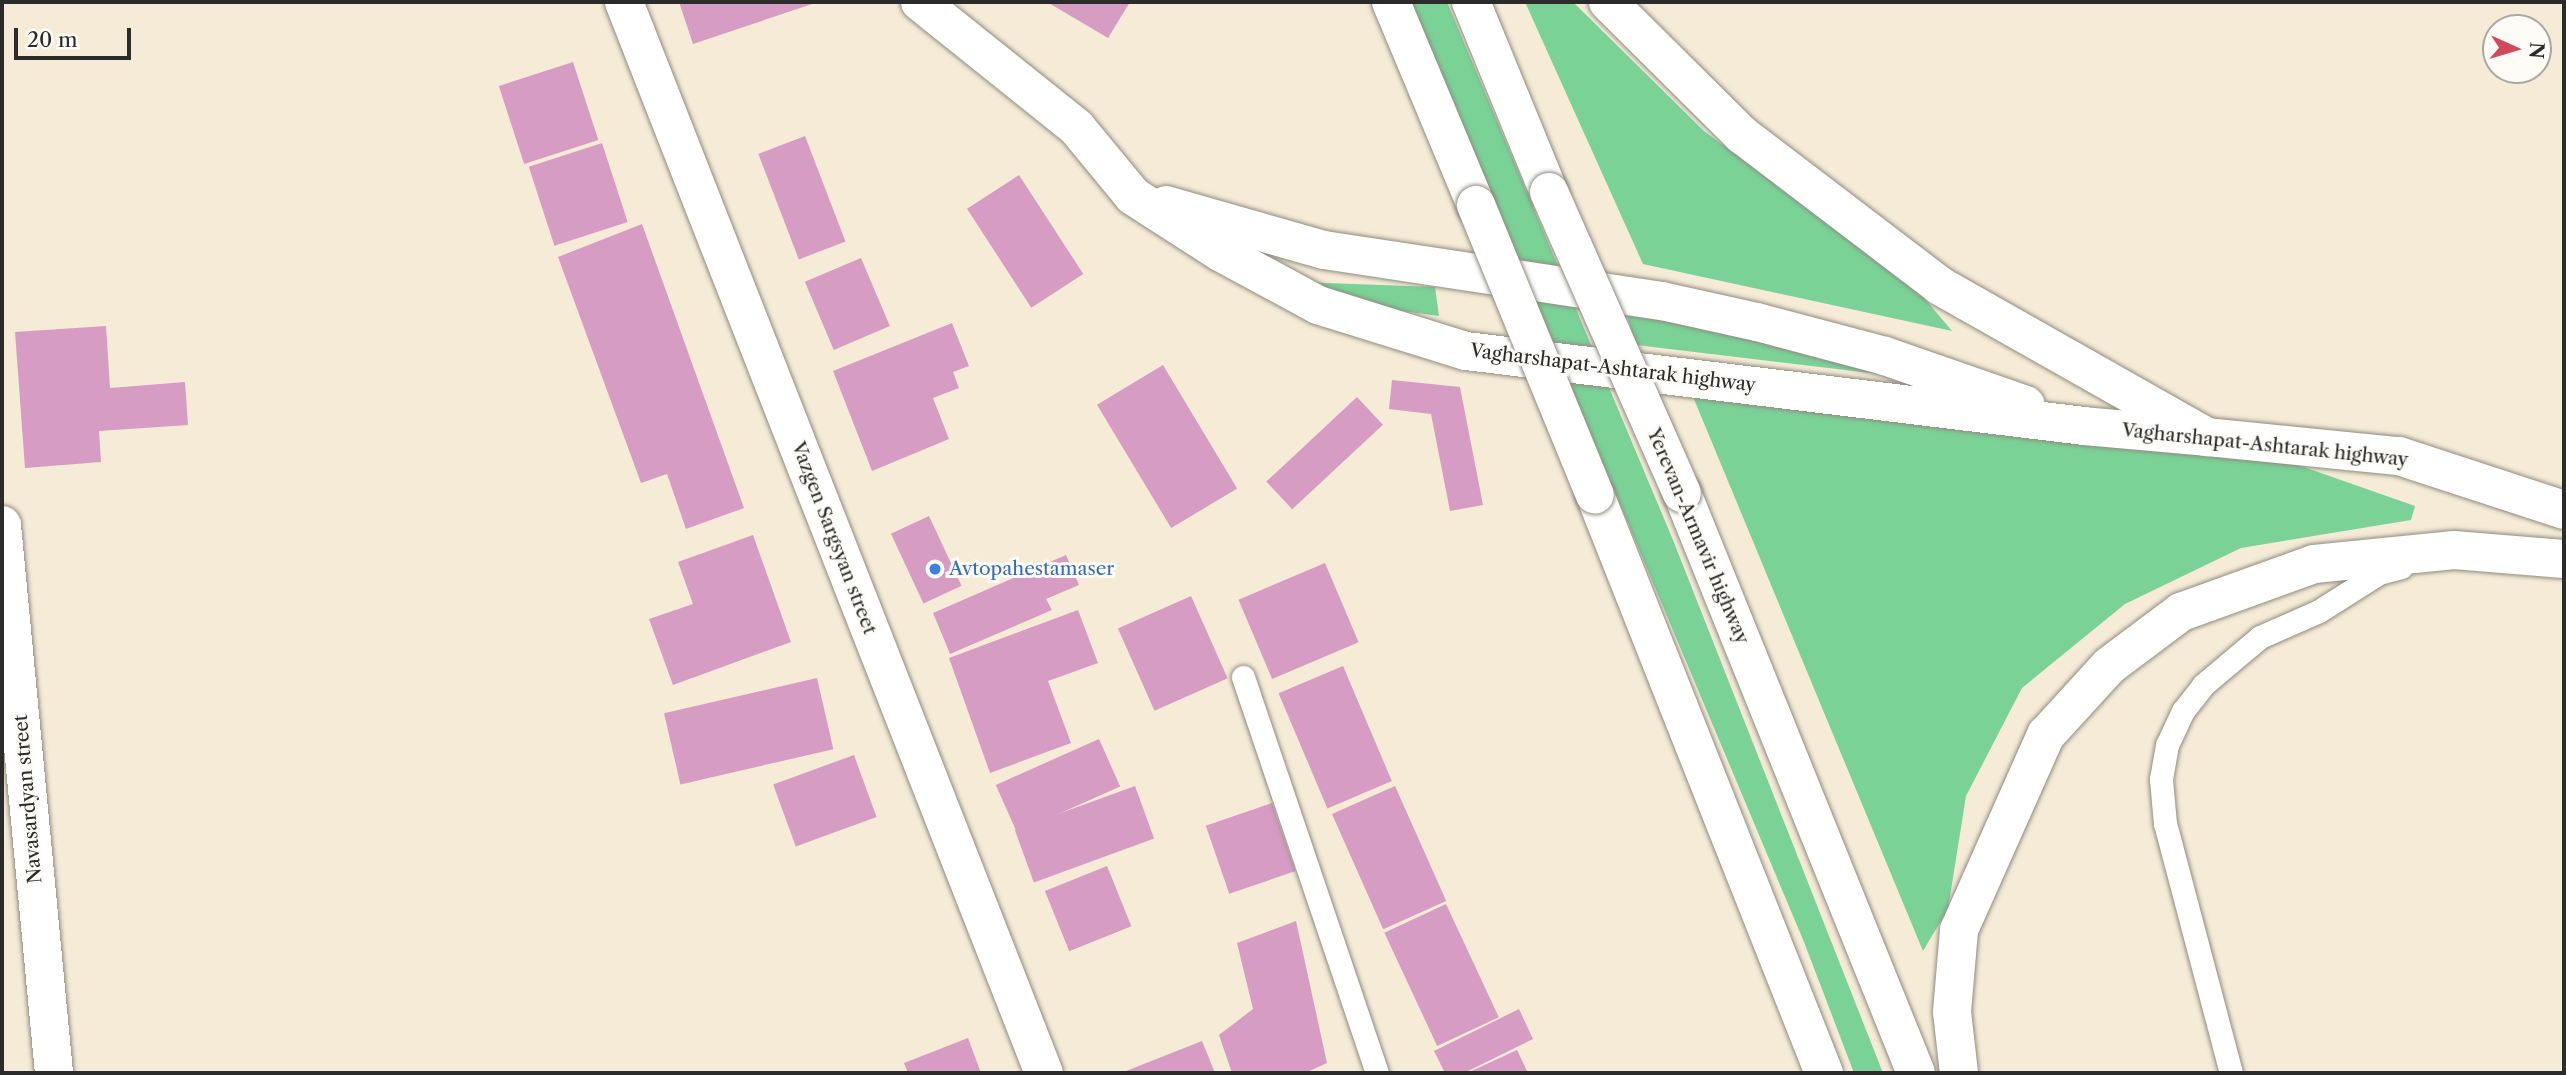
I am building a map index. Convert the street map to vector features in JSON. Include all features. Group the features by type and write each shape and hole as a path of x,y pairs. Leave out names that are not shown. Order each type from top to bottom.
{"main road":[{"name":"Vazgen Sargsyan street","path":"624,2 1044,1073"},
{"name":"Vagharshapat-Ashtarak highway","path":"920,2 1077,128 1133,196 1220,252 1318,305 1466,351 2084,426 2399,456 2564,510"},
{"path":"1391,2 1595,495 1824,1073"},
{"name":"Yerevan-Armavir highway","path":"1471,2 1549,192 1682,493 1916,1073"},
{"path":"1608,2 1742,135 1940,286 2207,437"},
{"name":"Vagharshapat-Ashtarak highway","path":"1133,196 1324,250 1662,301 1757,322 1965,382 2084,426"},
{"name":"Navasardyan street","path":"2,525 54,1073"},
{"path":"1959,1073 1952,1012 1959,930 2046,734 2109,666 2181,612 2314,564 2454,550 2564,559"}],"lane":[{"path":"2231,1073 2165,824 2161,779 2167,745 2183,710 2203,685 2260,637 2319,611 2379,573 2454,550"},
{"path":"1244,677 1377,1073"}],"green space":[{"path":"1409,2 1447,2 1673,540 1883,1073 1854,1073 1804,942"},
{"path":"1525,2 1573,2 1704,131 1915,287 1952,331 1643,264"},
{"path":"1300,282 1435,287 1439,316 1386,309"},
{"path":"1627,316 1721,328 1912,378 1636,345"},
{"path":"1691,392 2284,460 2415,506 2411,520 2241,548 2125,604 2022,688 1966,796 1948,909 1923,951"}],"building":[{"path":"679,2 818,2 693,44"},
{"path":"1047,2 1130,2 1108,38"},
{"path":"573,62 598,140 524,164 499,86"},
{"path":"805,136 845,241 799,259 758,154"},
{"path":"602,143 628,222 554,246 529,167"},
{"path":"1019,175 1083,274 1031,308 967,209"},
{"path":"642,224 744,508 686,529 667,474 641,483 558,257"},
{"path":"861,258 890,326 834,350 805,282"},
{"path":"952,323 969,366 953,372 959,388 933,398 949,439 872,471 833,371"},
{"path":"106,326 110,388 185,382 188,425 99,431 101,462 25,468 15,332"},
{"path":"1163,365 1237,488 1171,528 1097,405"},
{"path":"1392,380 1460,387 1483,505 1450,511 1431,414 1389,409"},
{"path":"1357,397 1383,425 1292,509 1266,482"},
{"path":"929,516 962,586 923,604 891,534"},
{"path":"753,535 791,642 673,685 649,619 693,604 678,562"},
{"path":"1066,555 1079,585 1046,599 1052,610 950,654 933,613"},
{"path":"1325,563 1359,642 1272,679 1238,600"},
{"path":"1191,596 1228,678 1155,711 1118,629"},
{"path":"1078,610 1098,663 1048,681 1071,743 990,773 949,658"},
{"path":"1343,666 1392,781 1327,808 1279,693"},
{"path":"817,678 833,749 680,784 664,713"},
{"path":"1099,739 1120,787 1017,832 996,785"},
{"path":"854,755 877,817 796,846 773,784"},
{"path":"1135,786 1154,839 1034,882 1015,830"},
{"path":"1395,786 1446,901 1383,929 1332,814"},
{"path":"1272,803 1295,871 1229,894 1206,826"},
{"path":"1107,866 1131,926 1069,951 1045,891"},
{"path":"1446,904 1499,1017 1437,1046 1384,933"},
{"path":"1296,921 1327,1063 1305,1073 1232,1073 1219,1035 1253,1009 1237,943"},
{"path":"1519,1009 1533,1039 1464,1073 1445,1073 1434,1051"},
{"path":"968,1038 981,1073 908,1073 904,1063"},
{"path":"1202,1041 1215,1073 1121,1073"},
{"path":"1517,1050 1528,1073 1467,1073"}],"place":[{"name":"Avtopahestamaser","path":"935,569"}]}
